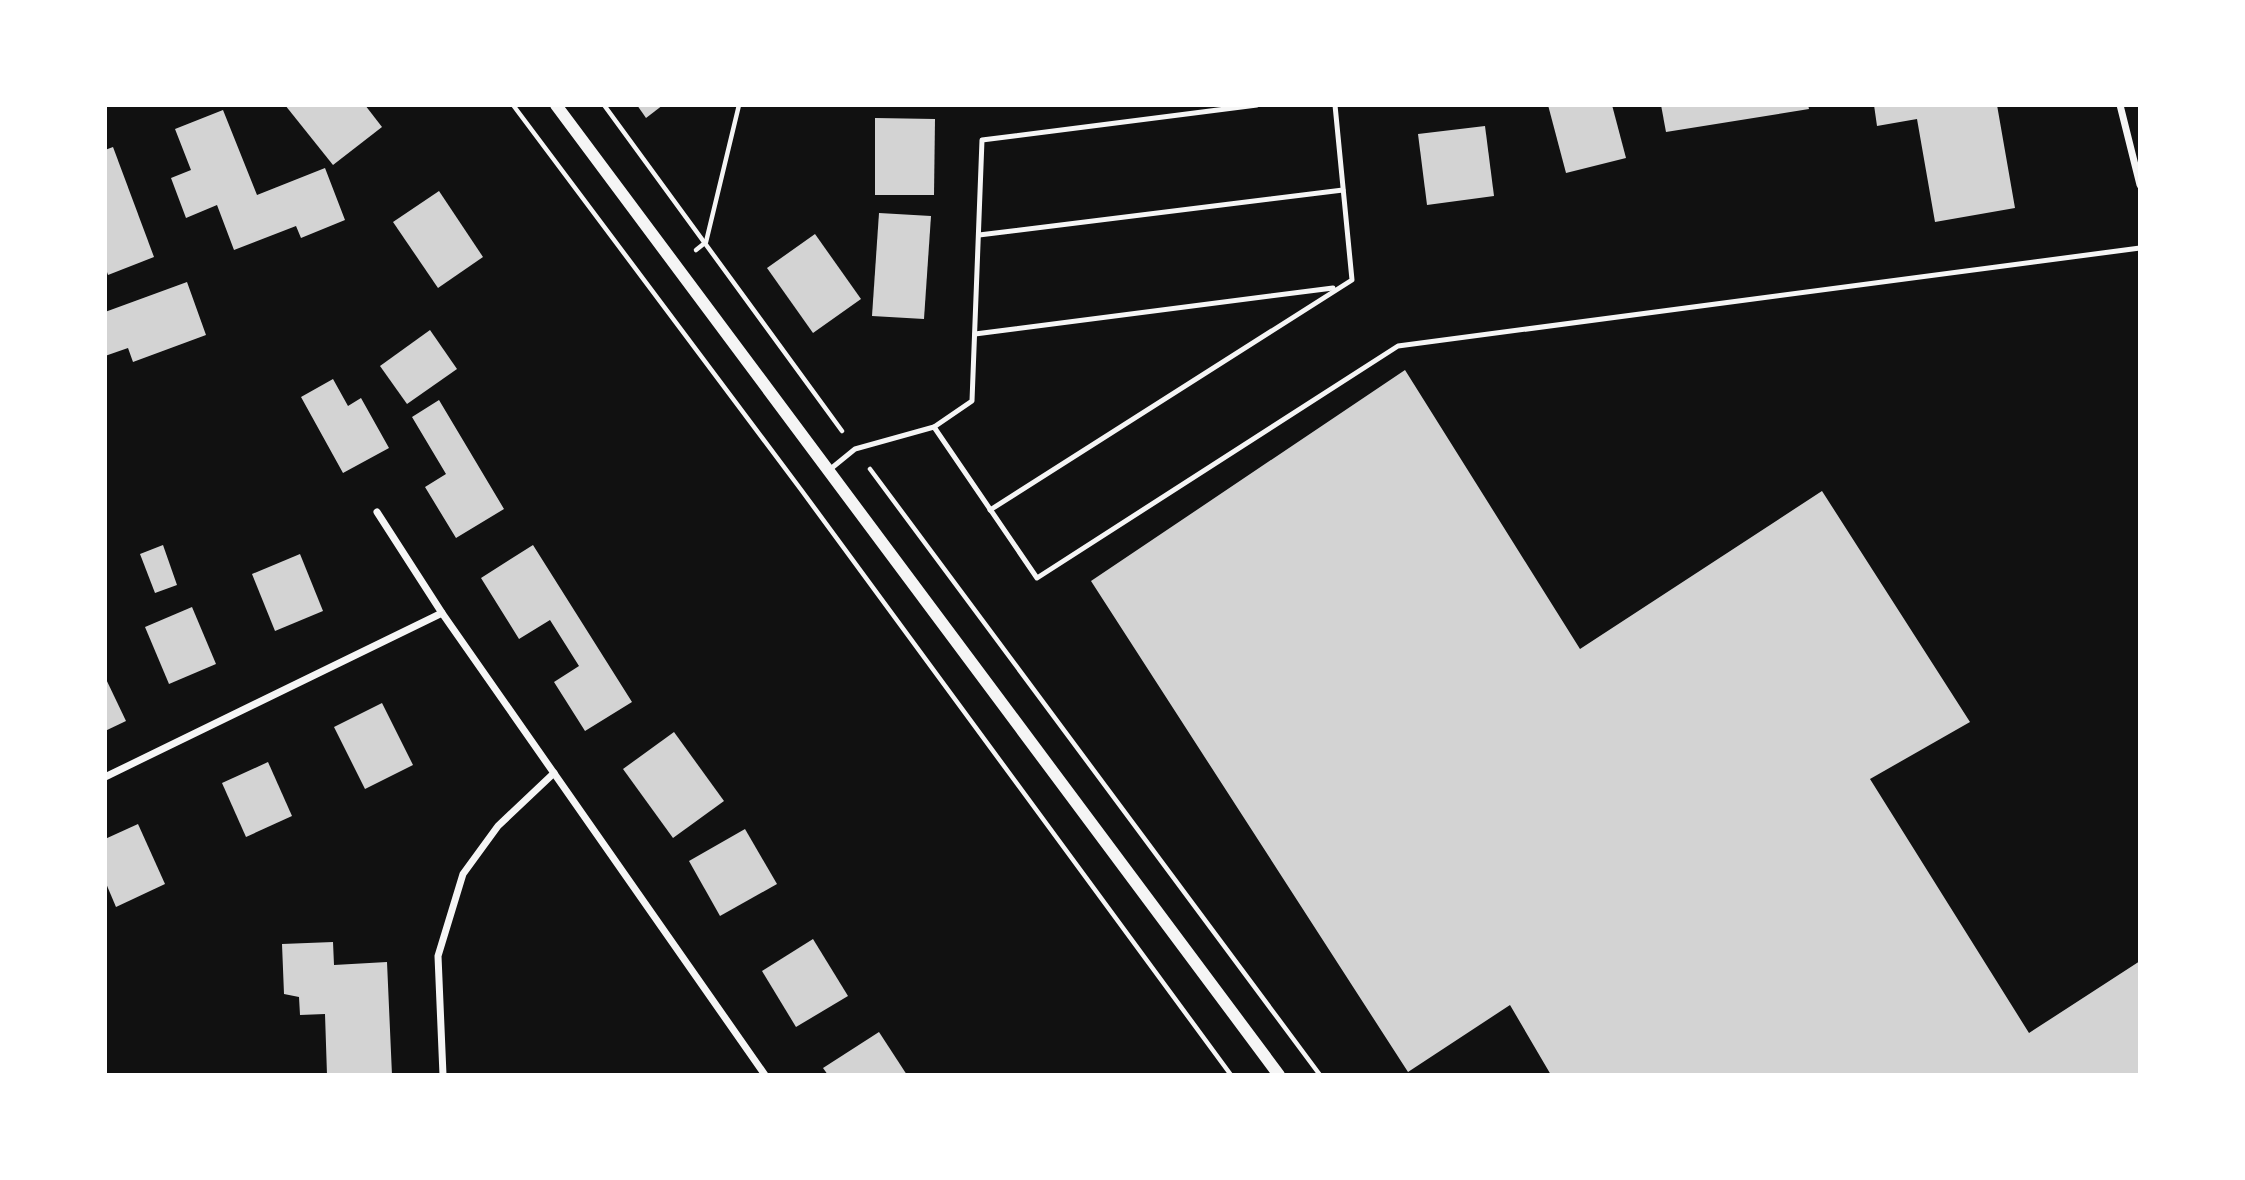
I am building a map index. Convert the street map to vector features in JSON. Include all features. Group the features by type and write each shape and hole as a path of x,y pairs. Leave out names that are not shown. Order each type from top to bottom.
{"street":[{"path":"556,105 1279,1075"},
{"path":"2120,105 2140,185"},
{"path":"377,512 442,613 765,1075"},
{"path":"105,777 442,613"},
{"path":"443,1075 438,956 463,874 498,826 554,773"}],"lane":[{"path":"827,471 855,449 934,427 972,401 982,140 1257,105"},
{"path":"990,510 1352,280 1335,105"},
{"path":"979,235 1343,190"},
{"path":"934,427 1037,578 1398,346 2140,248"},
{"path":"975,334 1336,288"}],"path":[{"path":"513,105 1231,1075"},
{"path":"604,105 855,449 1320,1075"},
{"path":"649,287 706,242 739,105"}],"building":[{"path":"285,105 365,105 382,127 333,165"},
{"path":"637,105 663,105 646,118"},
{"path":"1548,105 1612,105 1626,158 1566,173"},
{"path":"1661,105 1808,105 1809,109 1666,132"},
{"path":"1874,105 1997,105 2015,208 1935,222 1917,119 1877,126"},
{"path":"223,110 257,195 325,168 345,220 301,238 296,226 234,250 217,205 186,218 171,178 191,170 175,129"},
{"path":"875,118 935,119 934,195 875,195"},
{"path":"1485,126 1494,196 1427,205 1418,134"},
{"path":"113,147 154,257 108,275 105,266 105,150"},
{"path":"439,191 483,257 438,288 393,222"},
{"path":"879,213 931,216 924,319 872,316"},
{"path":"815,234 861,299 813,333 767,268"},
{"path":"187,282 206,335 133,362 128,348 105,356 105,312"},
{"path":"430,330 457,369 407,404 380,366"},
{"path":"1405,370 1580,649 1822,491 1970,722 1870,779 2029,1033 2140,961 2140,1075 1551,1075 1510,1005 1408,1072 1091,581"},
{"path":"333,379 348,406 361,398 389,448 343,473 301,397"},
{"path":"439,400 504,509 456,538 425,487 446,474 412,417"},
{"path":"163,545 177,585 155,593 140,554"},
{"path":"533,545 632,702 585,731 554,682 579,666 550,620 519,639 481,578"},
{"path":"300,554 323,611 275,631 252,574"},
{"path":"192,607 216,664 169,684 145,627"},
{"path":"105,677 126,721 105,731"},
{"path":"382,703 413,765 365,789 334,727"},
{"path":"674,732 724,801 673,838 623,769"},
{"path":"268,762 292,816 246,837 222,783"},
{"path":"138,824 165,884 116,907 105,881 105,839"},
{"path":"745,829 777,884 720,916 689,861"},
{"path":"813,939 848,996 796,1027 762,971"},
{"path":"333,942 334,965 387,962 392,1075 327,1075 325,1014 300,1015 299,997 284,994 282,944"},
{"path":"879,1032 907,1075 828,1075 823,1068"}]}
